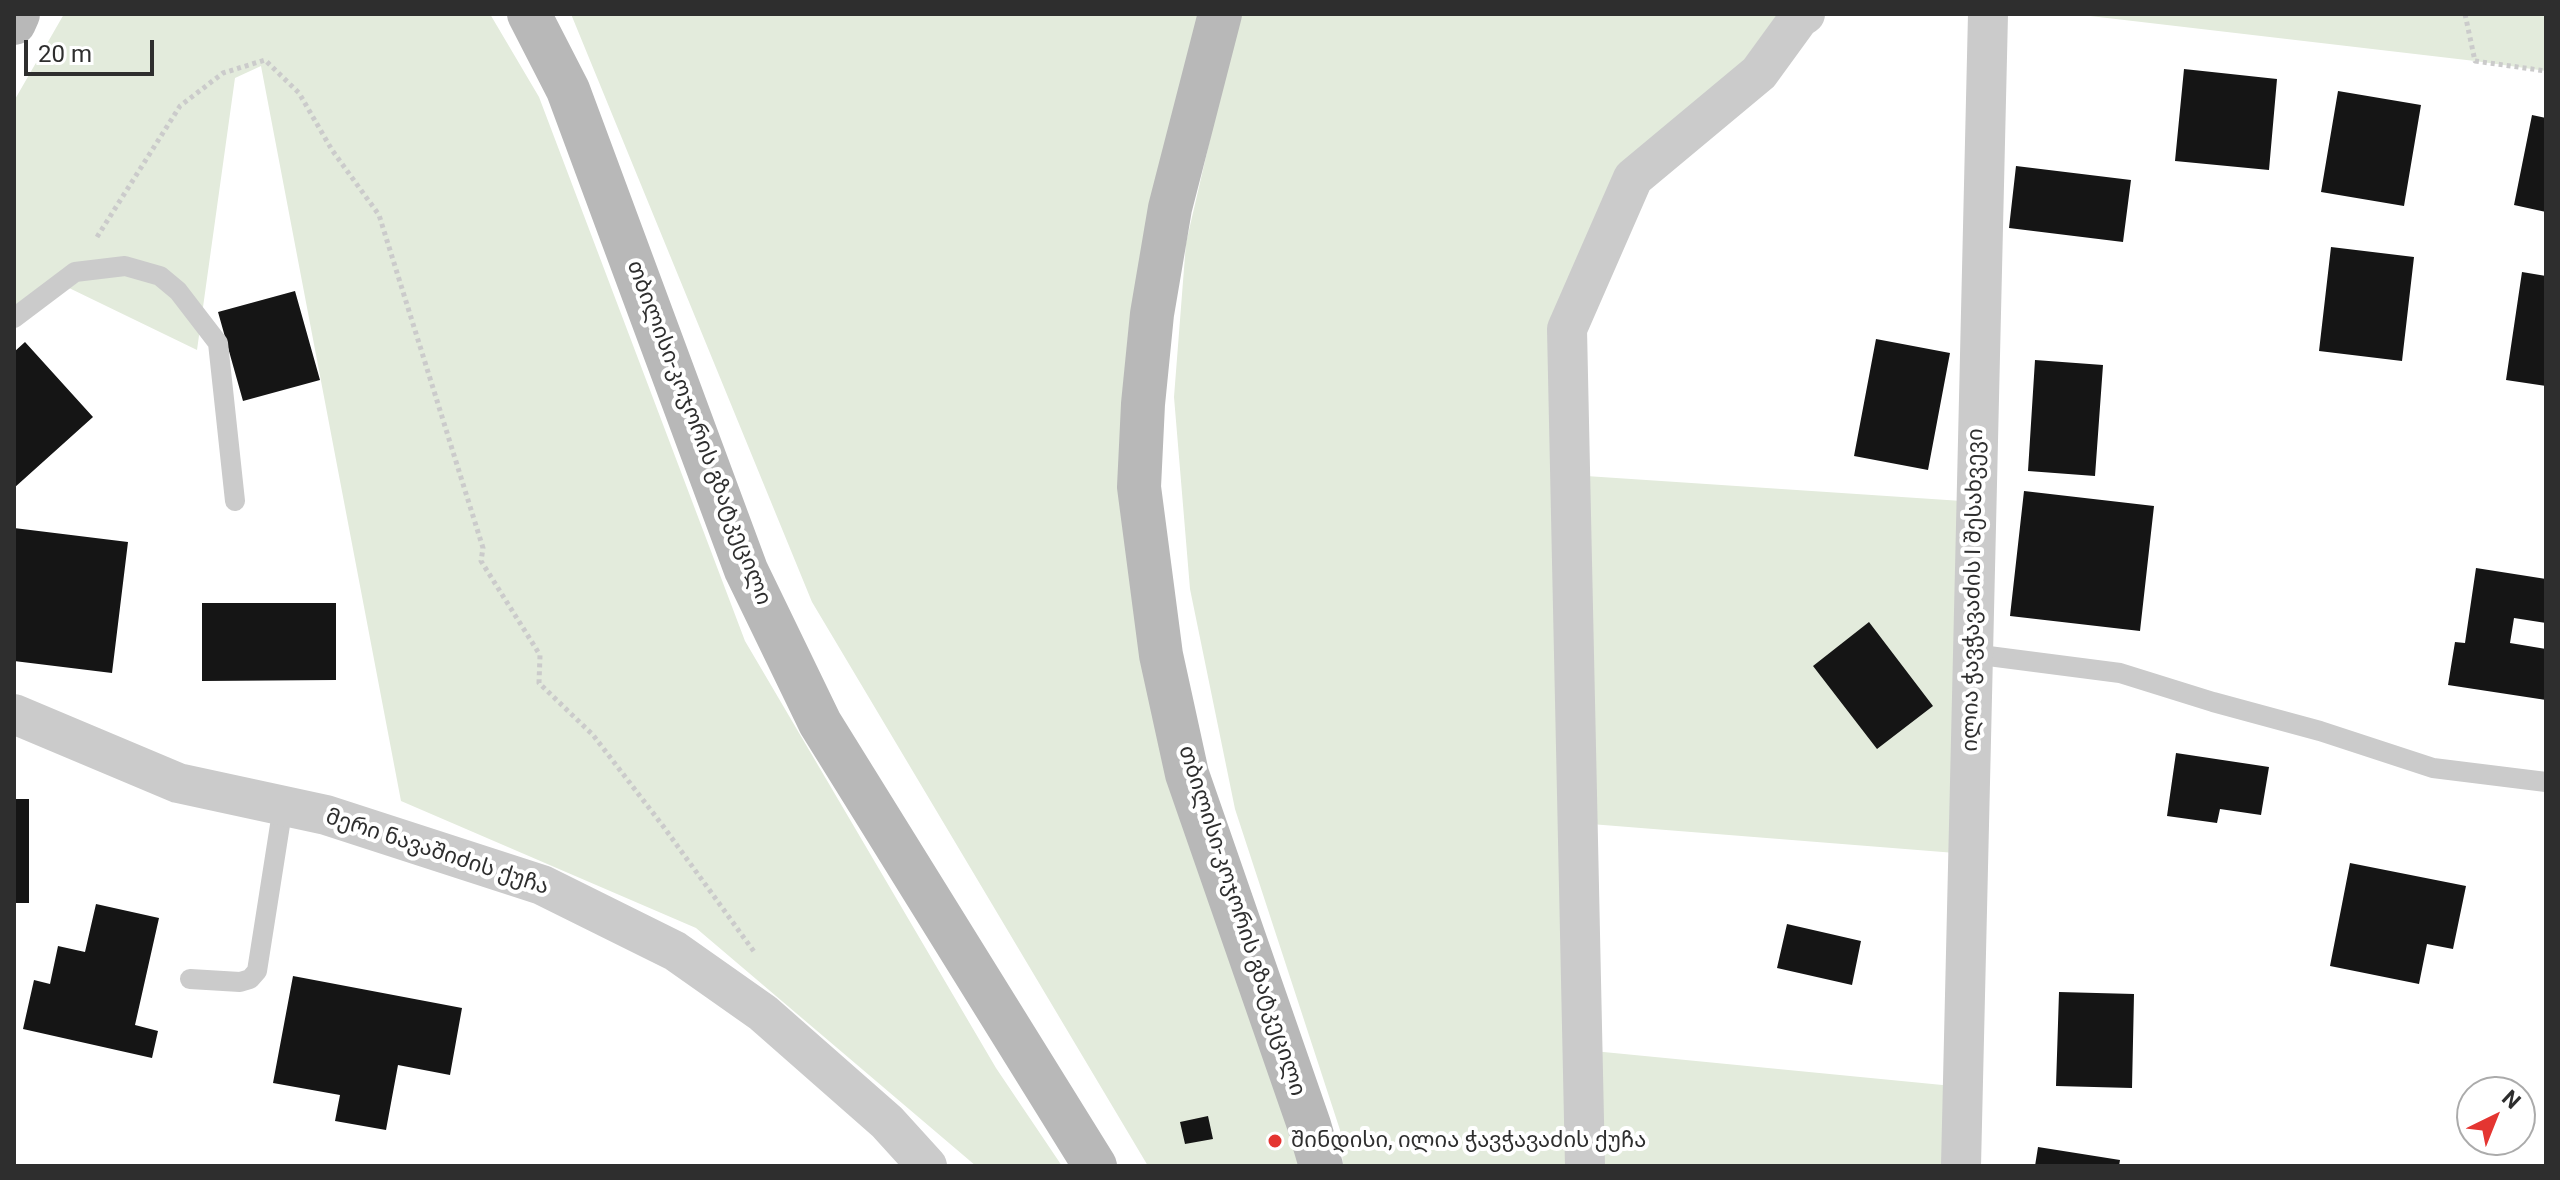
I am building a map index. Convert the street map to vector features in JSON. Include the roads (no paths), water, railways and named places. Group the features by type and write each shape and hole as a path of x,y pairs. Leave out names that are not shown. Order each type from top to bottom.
{"main road":[{"path":"14,23 18,14"},
{"name":"თბილისი-კოჯორის გზატკეცილი","path":"529,14 568,90 746,570 820,723 1095,1166"},
{"name":"თბილისი-კოჯორის გზატკეცილი","path":"1220,14 1170,208 1152,314 1139,487 1161,655 1187,774 1321,1166"}],"street":[{"path":"1585,1166 1567,329 1633,178 1759,73 1805,14"},
{"name":"ილია ჭავჭავაძის I შესახვევი","path":"1961,1166 1988,14"},
{"name":"მერი ნავაშიძის ქუჩა","path":"14,714 178,783 326,815 542,885 675,951 763,1013 887,1122 927,1166"}],"lane":[{"path":"14,318 75,272 125,266 160,276 178,291 218,343 235,501"},
{"path":"1973,654 2120,673 2320,731 2433,768 2546,782"},
{"path":"190,979 240,982 250,979 257,971 283,806"}],"place":[{"name":"შინდისი, ილია ჭავჭავაძის ქუჩა","path":"1275,1141"}]}
